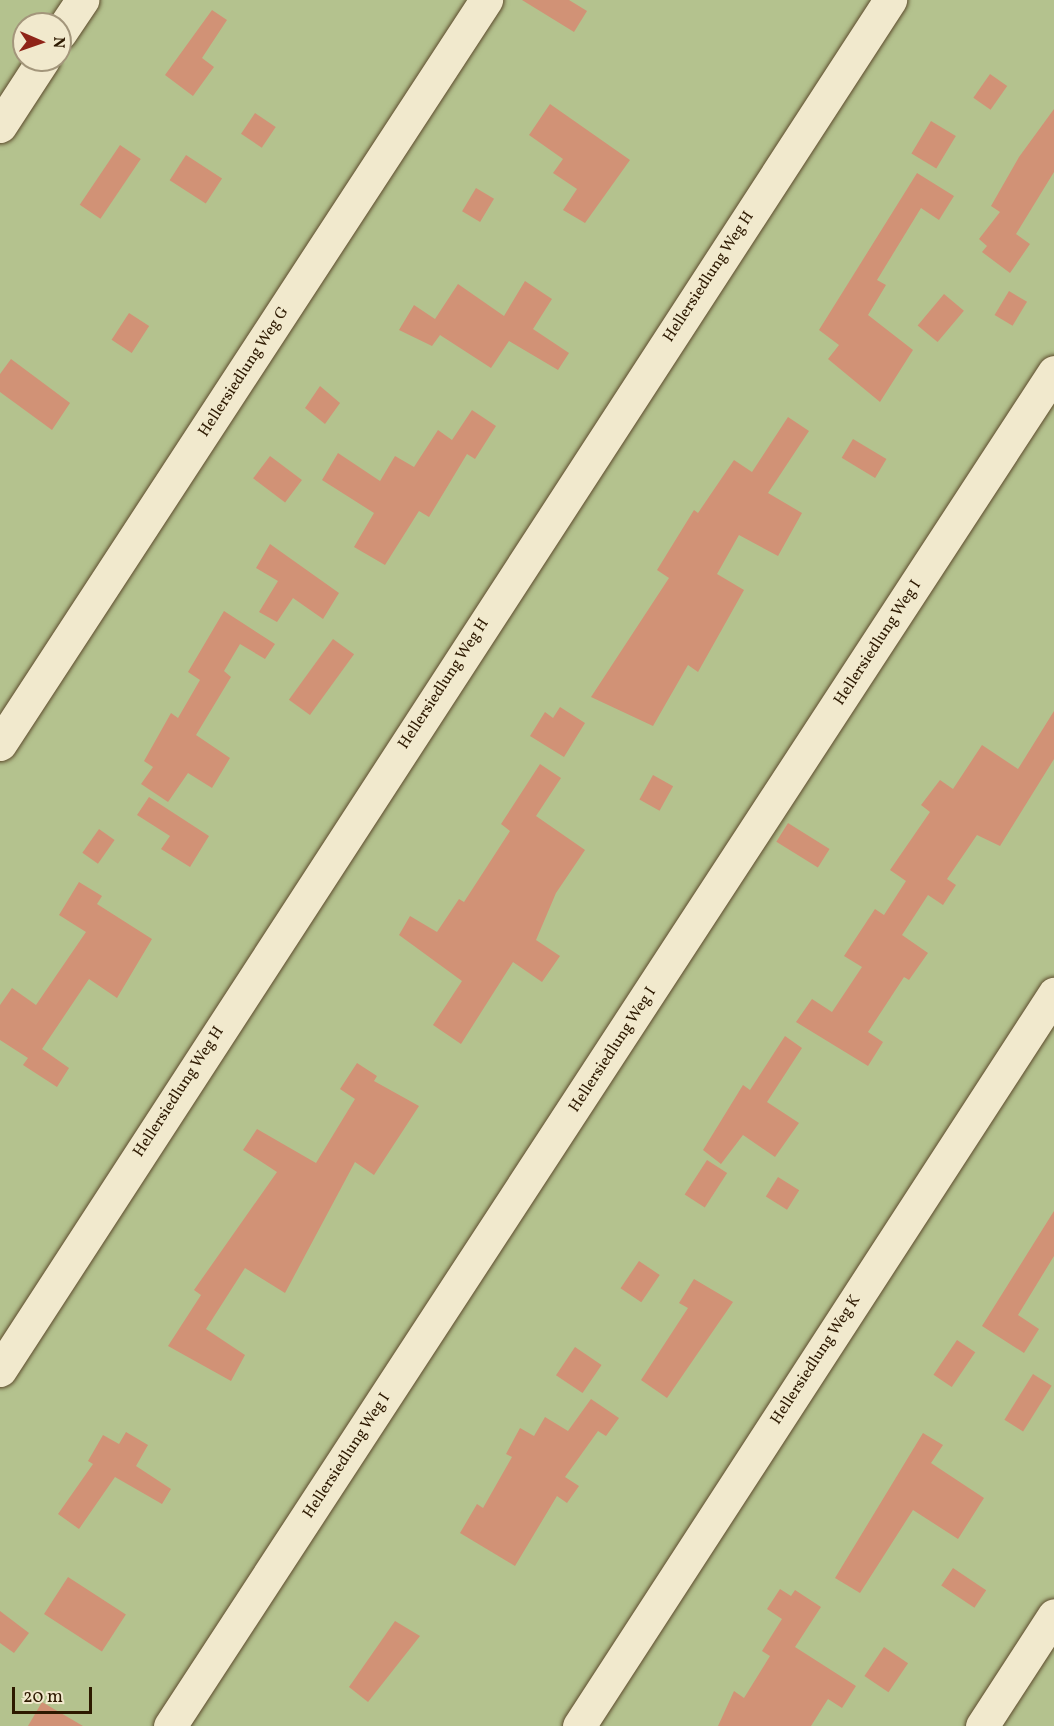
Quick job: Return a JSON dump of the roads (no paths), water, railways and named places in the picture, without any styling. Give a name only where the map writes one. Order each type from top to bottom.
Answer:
[{"type":"lane","points":[[72,15],[82,0]]},
{"type":"lane","name":"Hellersiedlung Weg G","points":[[0,744],[486,0]]},
{"type":"lane","name":"Hellersiedlung Weg H","points":[[0,1370],[890,0]]},
{"type":"lane","points":[[0,126],[35,72]]},
{"type":"lane","name":"Hellersiedlung Weg I","points":[[170,1726],[1054,372]]},
{"type":"lane","name":"Hellersiedlung Weg K","points":[[579,1726],[1054,994]]},
{"type":"lane","points":[[982,1726],[1054,1615]]}]
